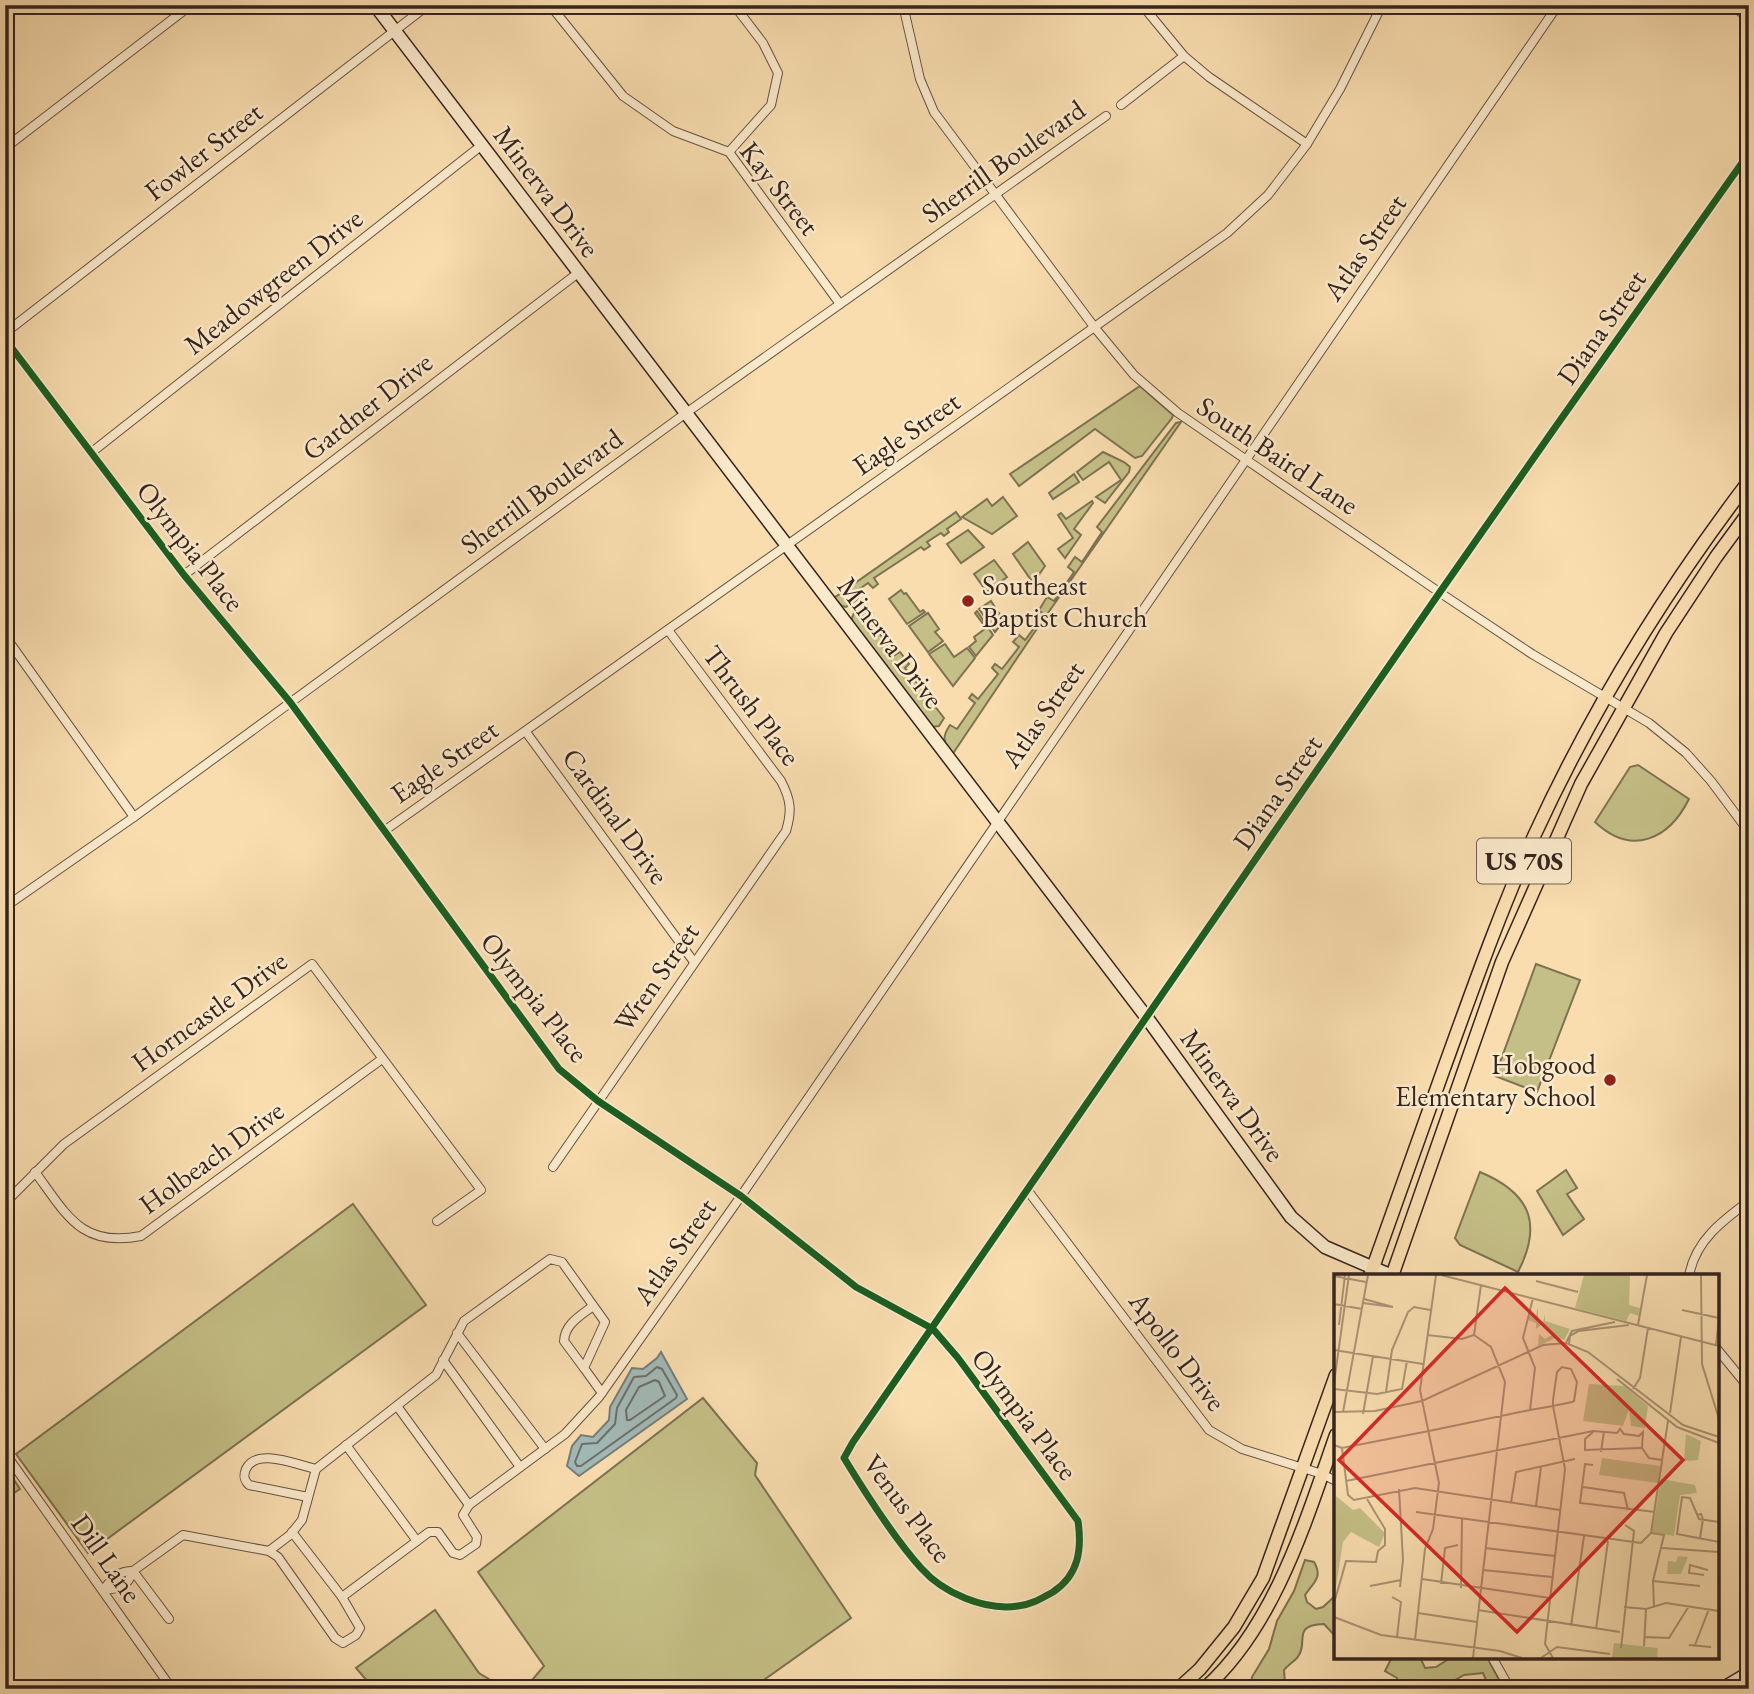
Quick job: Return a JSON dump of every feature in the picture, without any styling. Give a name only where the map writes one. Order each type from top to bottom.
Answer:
[{"type":"main road","name":"US 70S","points":[[1372,1272],[1502,912],[1536,833],[1606,698],[1685,570],[1749,481]]},
{"type":"main road","name":"US 70S","points":[[1394,1274],[1502,962],[1576,795],[1622,707],[1666,633],[1749,512]]},
{"type":"main road","points":[[1178,1689],[1200,1670],[1234,1627],[1263,1578],[1334,1382]]},
{"type":"main road","points":[[1204,1689],[1246,1641],[1277,1591],[1334,1441]]},
{"type":"street","points":[[5,148],[191,5]]},
{"type":"street","name":"Minerva Drive","points":[[375,5],[1147,1018],[1292,1217],[1325,1247],[1372,1272]]},
{"type":"street","name":"Fowler Street","points":[[5,333],[428,5]]},
{"type":"street","name":"Kay Street","points":[[550,5],[623,96],[673,131],[729,152],[840,304]]},
{"type":"street","points":[[729,152],[771,105],[778,74],[764,43],[734,5]]},
{"type":"street","name":"South Baird Lane","points":[[903,5],[920,79],[934,113],[1095,328],[1134,375],[1178,413],[1439,592],[1532,654],[1648,723],[1686,753],[1749,832]]},
{"type":"street","points":[[1142,5],[1184,56],[1209,77],[1307,144]]},
{"type":"street","name":"Eagle Street","points":[[384,831],[1227,233],[1268,195],[1307,144],[1340,89],[1382,5]]},
{"type":"street","name":"Atlas Street","points":[[469,1505],[545,1449],[587,1413],[636,1346],[1558,5]]},
{"type":"street","points":[[1731,5],[1749,19]]},
{"type":"street","name":"Sherrill Boulevard","points":[[1121,105],[1184,56]]},
{"type":"street","name":"Sherrill Boulevard","points":[[5,907],[134,817],[686,413],[1106,116]]},
{"type":"street","name":"Meadowgreen Drive","points":[[92,452],[482,145]]},
{"type":"street","name":"Diana Street","points":[[844,1458],[1439,592],[1749,153]]},
{"type":"street","name":"Gardner Drive","points":[[184,575],[578,273]]},
{"type":"street","name":"Olympia Place","points":[[5,339],[184,575],[290,702],[559,1069],[598,1101],[741,1196],[856,1287],[933,1329],[958,1358],[1078,1521],[1081,1544],[1075,1569],[1057,1590]]},
{"type":"street","name":"Thrush Place","points":[[668,630],[781,781],[789,796],[792,811]]},
{"type":"street","points":[[5,636],[134,817]]},
{"type":"street","name":"Cardinal Drive","points":[[526,732],[694,962]]},
{"type":"street","name":"Wren Street","points":[[553,1167],[786,831],[792,811]]},
{"type":"street","name":"Horncastle Drive","points":[[5,1203],[64,1144],[312,964],[481,1190],[437,1221]]},
{"type":"street","name":"Holbeach Drive","points":[[36,1172],[66,1213],[78,1226],[94,1236],[109,1239],[141,1236],[382,1059]]},
{"type":"street","name":"Apollo Drive","points":[[1028,1191],[1209,1430],[1242,1449],[1334,1480]]},
{"type":"street","points":[[1689,1274],[1691,1264],[1707,1235],[1749,1201]]},
{"type":"street","points":[[269,1551],[302,1520],[316,1469],[436,1375],[464,1321],[550,1259],[562,1262],[605,1322],[584,1368]]},
{"type":"street","points":[[593,1306],[570,1325],[565,1332],[564,1341],[601,1393]]},
{"type":"street","points":[[457,1333],[545,1449]]},
{"type":"street","points":[[1719,1351],[1749,1388]]},
{"type":"street","points":[[443,1360],[520,1467]]},
{"type":"street","points":[[342,1597],[429,1532],[438,1532],[453,1553],[460,1555],[476,1544],[477,1537],[463,1515],[469,1505],[397,1406]]},
{"type":"street","points":[[346,1445],[417,1541]]},
{"type":"street","name":"Dill Lane","points":[[5,1453],[172,1689]]},
{"type":"street","points":[[308,1497],[249,1485],[244,1474],[247,1466],[254,1460],[265,1457],[316,1469]]},
{"type":"street","name":"Venus Place","points":[[844,1458],[862,1488],[923,1570],[959,1597],[995,1606],[1018,1607],[1057,1590]]},
{"type":"street","points":[[103,1590],[120,1589],[130,1581],[133,1571],[183,1535],[269,1551],[278,1557],[335,1638],[343,1643],[356,1635],[360,1628],[342,1597],[292,1532]]},
{"type":"street","points":[[133,1571],[169,1619]]},
{"type":"street","points":[[1493,1659],[1510,1689]]},
{"type":"street","points":[[1722,1689],[1749,1673]]},
{"type":"shaded area","points":[[1140,386],[1173,415],[1142,456],[1135,458],[1095,429],[1019,486],[1010,474]]},
{"type":"shaded area","points":[[1181,422],[952,755],[945,740],[945,733],[950,725],[957,729],[975,703],[969,698],[972,694],[978,699],[998,674],[992,668],[995,664],[1002,669],[1019,647],[1013,642],[1019,635],[1025,640],[1044,615],[1039,610],[1047,597],[1054,601],[1074,572],[1068,567],[1075,557],[1082,562],[1102,532],[1097,527],[1176,423]]},
{"type":"shaded area","points":[[1103,452],[1130,467],[1129,472],[1105,503],[1096,497],[1121,480],[1109,462],[1083,480],[1077,472]]},
{"type":"shaded area","points":[[1074,474],[1079,482],[1053,499],[1049,493]]},
{"type":"shaded area","points":[[1003,497],[1017,516],[992,534],[962,517],[987,499],[992,506]]},
{"type":"shaded area","points":[[1092,501],[1074,529],[1081,535],[1065,558],[1058,549],[1073,538],[1058,515],[1061,513],[1066,519]]},
{"type":"shaded area","points":[[956,512],[961,519],[947,529],[949,532],[944,536],[941,533],[927,542],[930,546],[924,550],[921,547],[874,578],[878,584],[873,588],[868,583],[854,593],[858,599],[846,607],[834,598]]},
{"type":"shaded area","points":[[968,530],[984,547],[961,563],[947,544]]},
{"type":"shaded area","points":[[1028,542],[1045,566],[1033,583],[1013,554]]},
{"type":"shaded area","points":[[994,560],[1007,577],[987,592],[974,574]]},
{"type":"shaded area","points":[[901,590],[920,612],[925,612],[907,624],[889,599]]},
{"type":"shaded area","points":[[991,601],[1004,621],[995,632],[979,609]]},
{"type":"shaded area","points":[[860,608],[872,613],[868,617],[895,655],[900,652],[909,664],[905,668],[944,718],[939,726],[930,727],[851,621],[855,610]]},
{"type":"shaded area","points":[[977,611],[993,635],[976,656],[969,647],[976,641],[974,637],[986,628],[975,613]]},
{"type":"shaded area","points":[[928,613],[939,629],[935,632],[943,641],[928,652],[909,626]]},
{"type":"shaded area","points":[[945,644],[954,657],[967,648],[975,658],[953,686],[929,654]]},
{"type":"shaded area","points":[[1638,765],[1689,799],[1681,813],[1660,833],[1636,841],[1609,833],[1595,822],[1630,767]]},
{"type":"shaded area","points":[[1536,964],[1580,980],[1537,1092],[1495,1076]]},
{"type":"shaded area","points":[[1566,1170],[1577,1188],[1567,1194],[1584,1219],[1563,1235],[1537,1191]]},
{"type":"shaded area","points":[[1480,1172],[1511,1190],[1521,1200],[1527,1212],[1530,1239],[1518,1272],[1460,1245],[1455,1238]]},
{"type":"shaded area","points":[[353,1204],[426,1305],[88,1553],[16,1454]]},
{"type":"shaded area","points":[[703,1398],[757,1463],[755,1475],[851,1618],[751,1689],[374,1689],[356,1668],[435,1610],[479,1673],[502,1687],[528,1685],[544,1666],[478,1572]]},
{"type":"shaded area","points":[[5,1466],[20,1489],[5,1499]]},
{"type":"shaded area","points":[[1305,1560],[1314,1562],[1317,1576],[1305,1595],[1307,1602],[1316,1609],[1323,1607],[1334,1597],[1334,1635],[1324,1624],[1314,1625],[1304,1631],[1297,1658],[1284,1670],[1285,1684],[1289,1689],[1250,1689],[1252,1677],[1269,1649],[1277,1621],[1294,1591]]},
{"type":"shaded area","points":[[1391,1659],[1421,1659],[1425,1668],[1436,1667],[1449,1659],[1488,1659],[1504,1689],[1490,1689],[1483,1673],[1464,1675],[1450,1683],[1450,1689],[1394,1689],[1398,1686],[1397,1678],[1385,1671]]},
{"type":"water","points":[[661,1352],[687,1399],[579,1476],[567,1466],[572,1446],[581,1435],[593,1437],[609,1420],[610,1407],[632,1368],[643,1369]]},
{"type":"cycle path","points":[[5,339],[184,575],[290,702],[559,1069],[598,1101],[741,1196],[856,1287],[933,1329],[958,1358],[1078,1521],[1079,1551],[1068,1578],[1053,1592],[1032,1603],[1018,1606],[979,1603],[953,1592],[930,1577],[890,1529],[844,1458],[853,1442],[927,1336],[1001,1230],[1366,698],[1749,153]]},
{"type":"place","name":"Southeast Baptist Church","points":[[968,601]]},
{"type":"place","name":"Hobgood Elementary School","points":[[1610,1080]]}]
